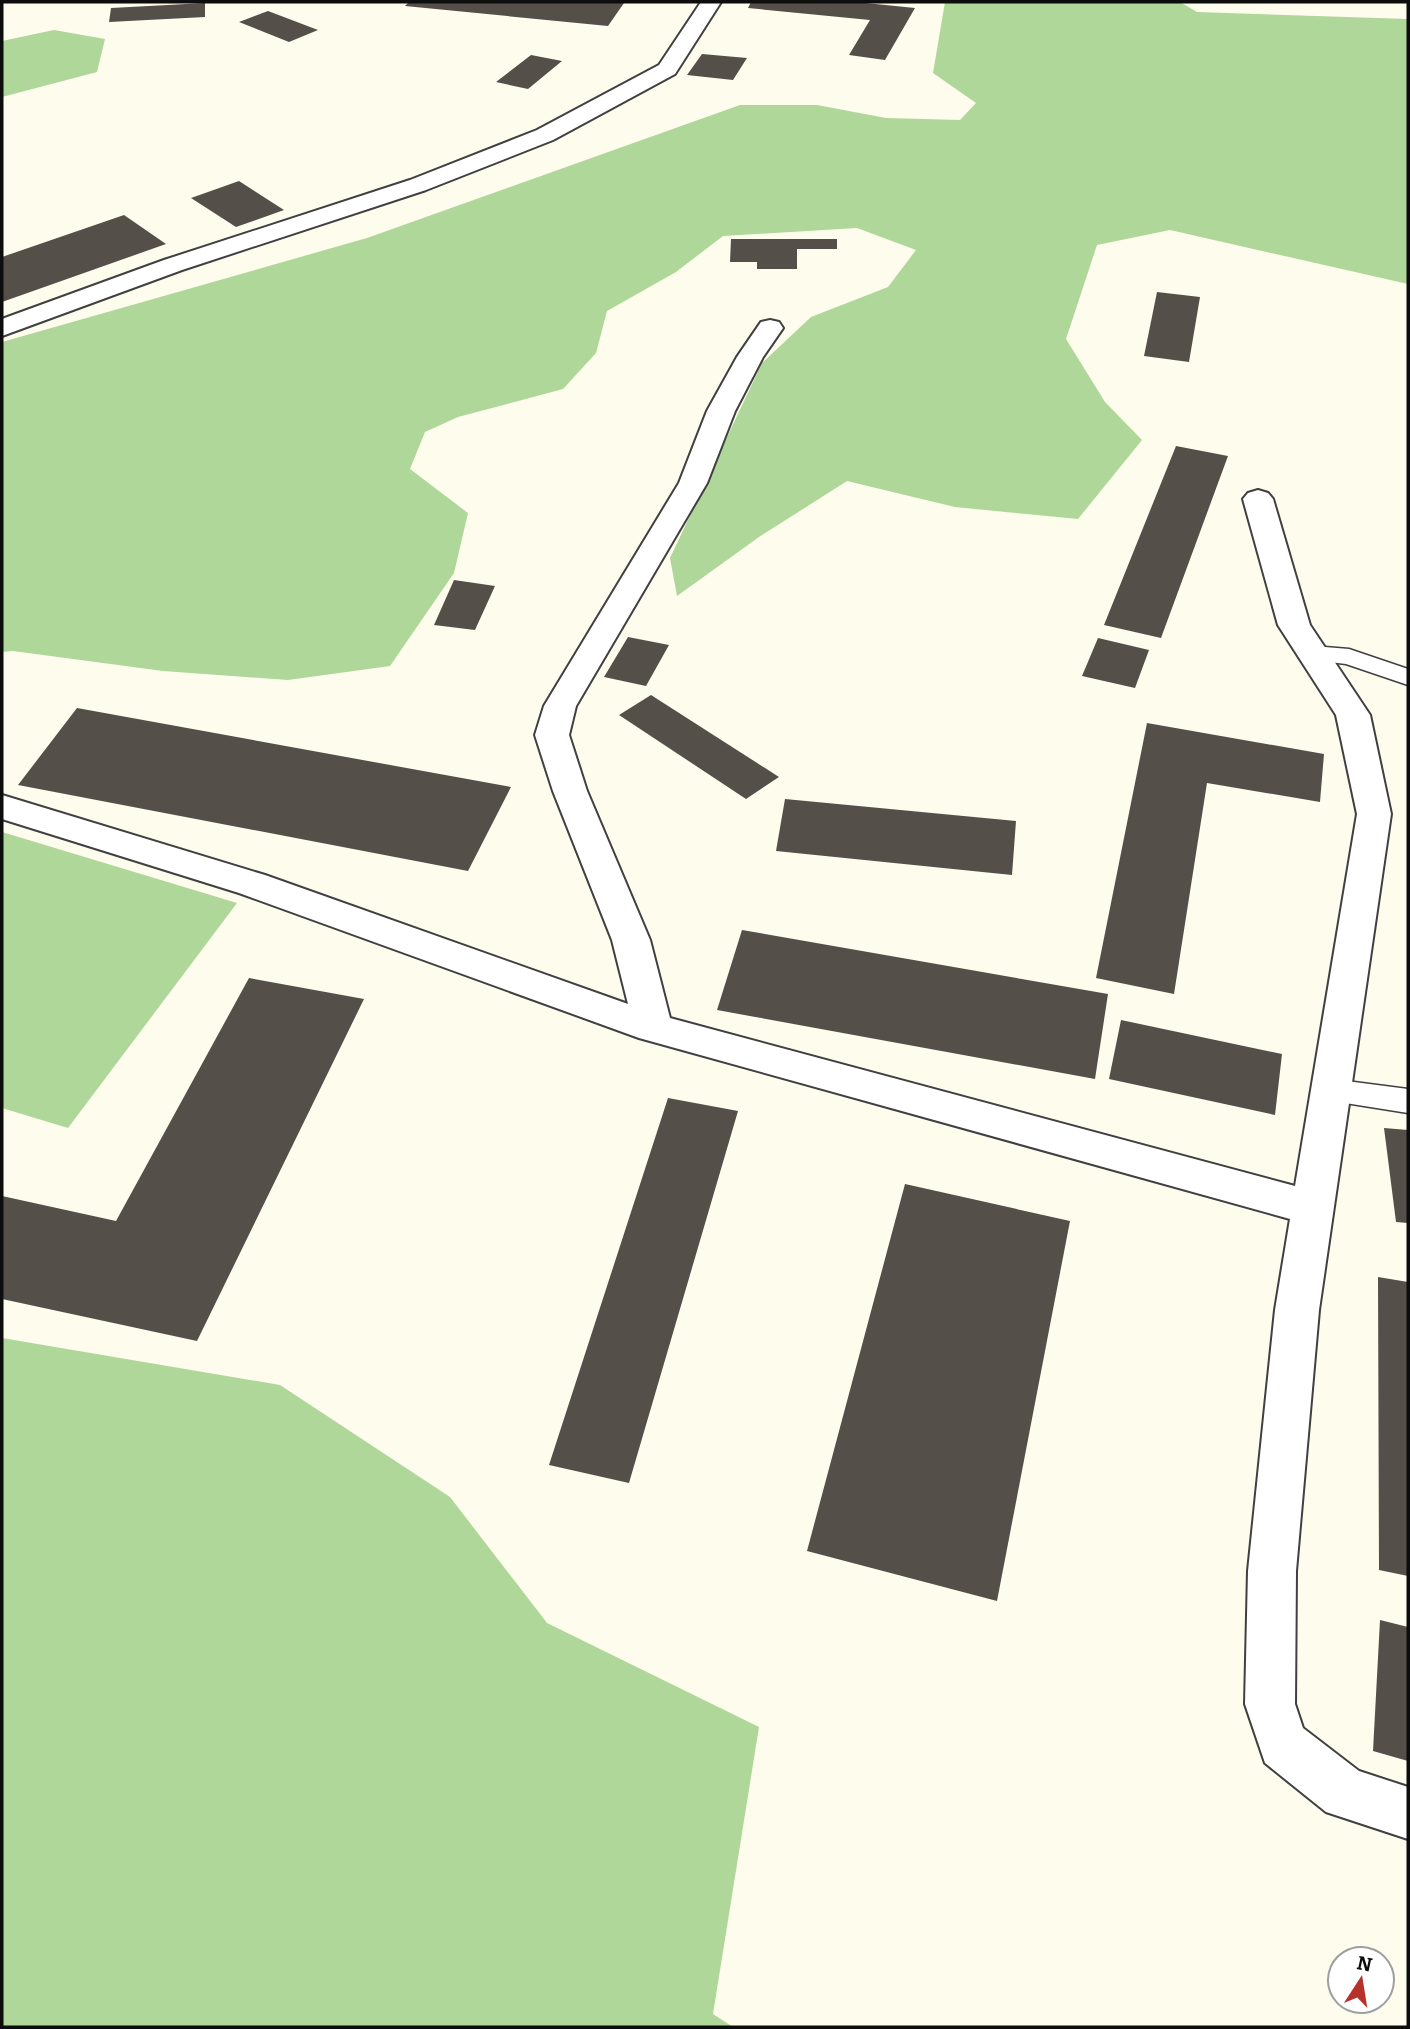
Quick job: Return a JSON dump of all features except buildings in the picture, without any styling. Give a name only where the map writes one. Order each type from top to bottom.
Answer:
[{"type":"street","points":[[2,328],[173,265],[418,185],[545,135],[667,69],[711,2]]},
{"type":"street","points":[[653,1028],[631,940],[570,791],[552,735],[560,706],[692,484],[721,411],[769,328]]},
{"type":"street","points":[[1258,499],[1294,625],[1353,715],[1374,814],[1297,1310],[1272,1571],[1270,1704],[1283,1745],[1345,1793],[1408,1813]]},
{"type":"street","points":[[2,807],[253,884],[653,1028],[1313,1208]]},
{"type":"lane","points":[[1313,654],[1349,657],[1408,677]]},
{"type":"lane","points":[[1331,1091],[1408,1101]]},
{"type":"green space","points":[[945,2],[1180,2],[1197,12],[1408,19],[1408,284],[1170,230],[1097,245],[1066,339],[1105,402],[1142,440],[1078,519],[955,507],[847,481],[759,537],[677,596],[670,558],[762,363],[811,317],[888,287],[916,250],[857,228],[723,236],[676,272],[607,311],[596,353],[563,389],[458,417],[425,432],[410,469],[468,513],[454,573],[390,666],[288,680],[163,671],[13,651],[2,652],[2,342],[367,238],[740,105],[817,105],[886,118],[960,120],[976,103],[933,73]]},
{"type":"green space","points":[[54,30],[105,39],[97,72],[2,97],[2,41]]},
{"type":"green space","points":[[2,832],[237,903],[68,1128],[2,1108]]},
{"type":"green space","points":[[2,1338],[280,1385],[450,1497],[547,1623],[759,1727],[713,2014],[733,2027],[2,2027]]}]
